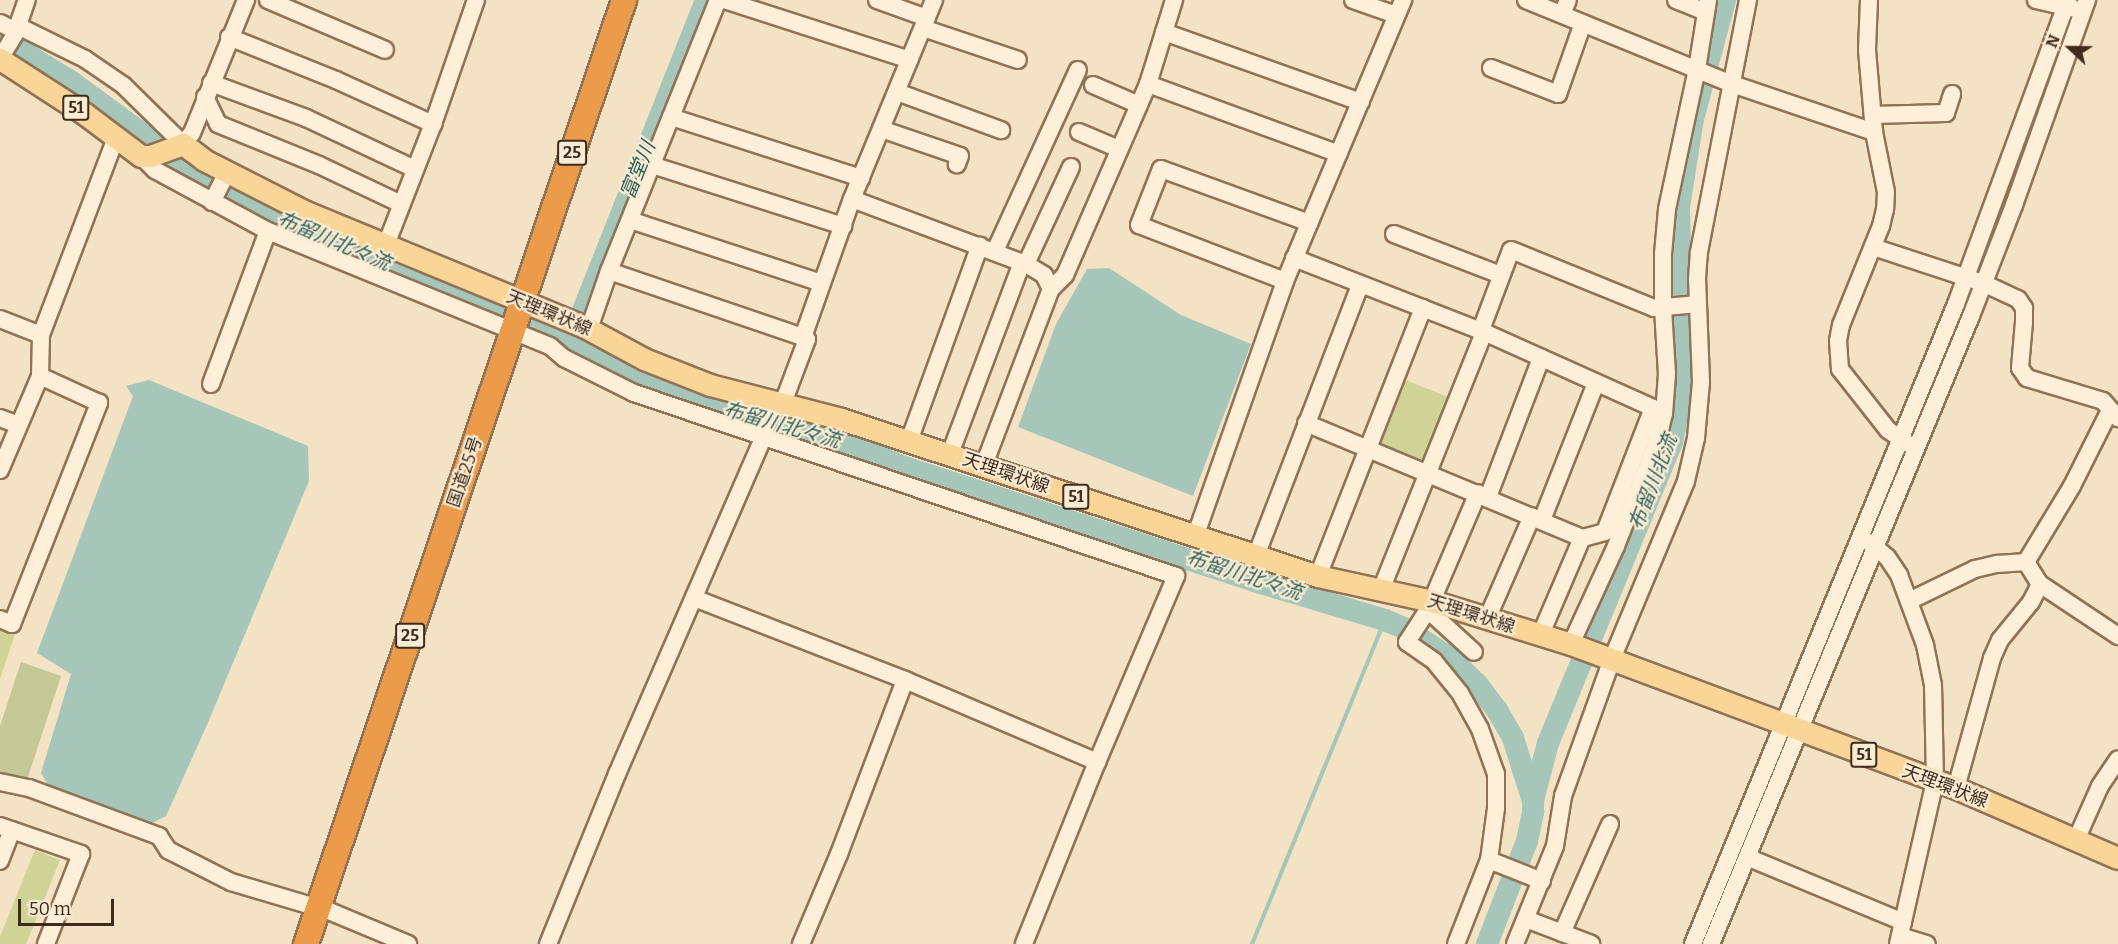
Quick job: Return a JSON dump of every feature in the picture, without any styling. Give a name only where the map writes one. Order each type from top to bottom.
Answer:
[{"type":"highway","name":"国道25号","points":[[306,944],[624,0]]},
{"type":"main road","name":"51","points":[[0,59],[146,156]]},
{"type":"main road","name":"天理環状線","points":[[178,145],[306,212],[386,245],[517,317],[581,325],[644,359],[710,385],[909,441],[1318,576],[1381,590],[1429,608],[1487,619],[1574,645],[1956,788],[2118,858]]},
{"type":"main road","points":[[146,156],[178,145]]},
{"type":"street","points":[[0,59],[17,28],[27,0]]},
{"type":"street","points":[[0,23],[17,28],[85,59],[123,85],[178,145],[192,133],[229,37],[246,0]]},
{"type":"street","points":[[268,0],[385,50]]},
{"type":"street","points":[[386,245],[433,124],[476,0]]},
{"type":"street","points":[[581,325],[609,271],[718,0]]},
{"type":"street","points":[[724,0],[910,60]]},
{"type":"street","points":[[877,0],[925,23],[1018,60]]},
{"type":"street","points":[[803,337],[852,199],[934,0]]},
{"type":"street","points":[[984,465],[1051,289],[1065,275],[1148,84],[1174,0]]},
{"type":"street","points":[[1195,537],[1285,281],[1400,8],[1353,0]]},
{"type":"street","points":[[1526,0],[1565,7],[1583,23],[1732,84],[1874,123],[1946,113],[1952,94]]},
{"type":"street","points":[[1574,645],[1658,439],[1664,414],[1667,374],[1663,254],[1667,209],[1697,69],[1707,6],[1676,0]]},
{"type":"street","points":[[1515,944],[1555,846],[1563,796],[1610,658],[1686,481],[1696,438],[1701,381],[1696,304],[1699,252],[1748,0]]},
{"type":"street","points":[[1869,0],[1867,50],[1874,123],[1886,192],[1881,226],[1841,325],[1838,341],[1840,369],[1888,430],[1900,441],[1916,448]]},
{"type":"street","points":[[1693,944],[1876,547],[1983,283],[2085,5],[2036,0]]},
{"type":"street","points":[[1711,944],[1747,858],[1861,537],[1965,278],[2067,4]]},
{"type":"street","points":[[1491,68],[1558,94],[1583,23]]},
{"type":"street","points":[[1164,32],[1361,102]]},
{"type":"street","points":[[229,37],[336,80],[433,124]]},
{"type":"street","points":[[909,441],[987,248],[1078,70]]},
{"type":"street","points":[[1148,84],[1339,154]]},
{"type":"street","points":[[1093,86],[1139,105]]},
{"type":"street","points":[[208,90],[306,118],[415,169]]},
{"type":"street","points":[[208,90],[219,124],[319,165],[401,204]]},
{"type":"street","points":[[897,92],[1001,130]]},
{"type":"street","points":[[671,117],[861,178]]},
{"type":"street","points":[[881,129],[960,156],[957,164]]},
{"type":"street","points":[[1079,132],[1119,149]]},
{"type":"street","points":[[0,470],[40,376],[41,335],[116,138]]},
{"type":"street","points":[[146,156],[155,170],[268,231],[517,317],[564,358],[634,393],[1176,576],[1097,762],[1024,944]]},
{"type":"street","points":[[651,165],[843,226]]},
{"type":"street","points":[[950,454],[1024,263],[1071,167]]},
{"type":"street","points":[[1285,281],[1139,225],[1161,169],[1309,223]]},
{"type":"street","points":[[212,202],[227,172]]},
{"type":"street","points":[[852,199],[1024,263],[1044,275],[1051,289]]},
{"type":"street","points":[[630,220],[822,283]]},
{"type":"street","points":[[211,384],[268,231]]},
{"type":"street","points":[[1394,234],[1501,275]]},
{"type":"street","points":[[1873,247],[1983,283],[2018,299],[2024,308],[2020,368],[2027,378],[2103,400],[2114,414],[2026,562]]},
{"type":"street","points":[[1381,590],[1482,331],[1511,250],[1654,308],[1696,304]]},
{"type":"street","points":[[1294,258],[1482,331],[1653,408],[1605,532],[1582,538],[1306,423]]},
{"type":"street","points":[[548,944],[617,774],[776,404],[807,339],[609,271]]},
{"type":"street","points":[[1256,556],[1360,285]]},
{"type":"street","points":[[1318,576],[1423,308]]},
{"type":"street","points":[[0,319],[41,335]]},
{"type":"street","points":[[1456,944],[1491,860],[1496,808],[1496,774],[1480,729],[1460,693],[1434,661],[1407,642],[1429,608],[1483,495],[1541,358]]},
{"type":"street","points":[[0,619],[12,624],[99,403],[40,376]]},
{"type":"street","points":[[1487,619],[1537,518],[1596,382]]},
{"type":"street","points":[[0,418],[18,425]]},
{"type":"street","points":[[1861,537],[1887,557],[1899,575],[1925,645],[1933,685],[1935,781],[1900,934]]},
{"type":"street","points":[[1540,636],[1582,538]]},
{"type":"street","points":[[2026,562],[2040,584],[2118,636]]},
{"type":"street","points":[[1909,601],[1976,569],[1997,564],[2026,562]]},
{"type":"street","points":[[1956,788],[1992,658],[2000,640],[2031,602],[2040,584]]},
{"type":"street","points":[[694,598],[905,680],[1097,762]]},
{"type":"street","points":[[1429,608],[1474,652]]},
{"type":"street","points":[[801,944],[839,854],[905,680]]},
{"type":"street","points":[[2076,840],[2100,786],[2118,759]]},
{"type":"street","points":[[1,784],[29,788],[159,836],[168,850],[231,882],[318,908],[408,944]]},
{"type":"street","points":[[1562,933],[1610,824]]},
{"type":"street","points":[[0,861],[6,828],[81,854],[46,944]]},
{"type":"street","points":[[1747,858],[1900,934],[1927,944]]},
{"type":"street","points":[[1491,860],[1540,881]]},
{"type":"street","points":[[1526,919],[1591,944]]},
{"type":"green space","points":[[1400,378],[1451,398],[1428,456],[1422,460],[1379,444],[1377,437]]},
{"type":"green space","points":[[0,624],[16,631],[0,679]]},
{"type":"green space","points":[[21,662],[61,676],[26,783],[0,774],[0,726]]},
{"type":"green space","points":[[35,850],[60,860],[26,944],[0,944],[0,937]]},
{"type":"shaded area","points":[[1109,268],[1181,315],[1251,344],[1193,496],[1018,427],[1056,324],[1087,269]]},
{"type":"shaded area","points":[[149,380],[308,446],[309,481],[207,725],[166,816],[146,826],[51,790],[41,773],[71,674],[37,653],[133,396],[126,386]]},
{"type":"waterway","name":"富堂川","points":[[571,341],[706,0]]},
{"type":"waterway","name":"布留川北流","points":[[1487,944],[1527,841],[1533,801],[1548,743],[1672,442],[1682,392],[1683,361],[1679,207],[1693,119],[1725,0]]},
{"type":"waterway","name":"布留川北々流","points":[[0,38],[72,82],[185,165],[272,215],[571,341],[629,374],[694,400],[836,439],[907,468],[1254,581],[1385,620],[1408,630],[1451,659],[1478,685],[1497,710],[1513,738],[1533,801]]},
{"type":"waterway","points":[[1252,944],[1385,620]]}]
